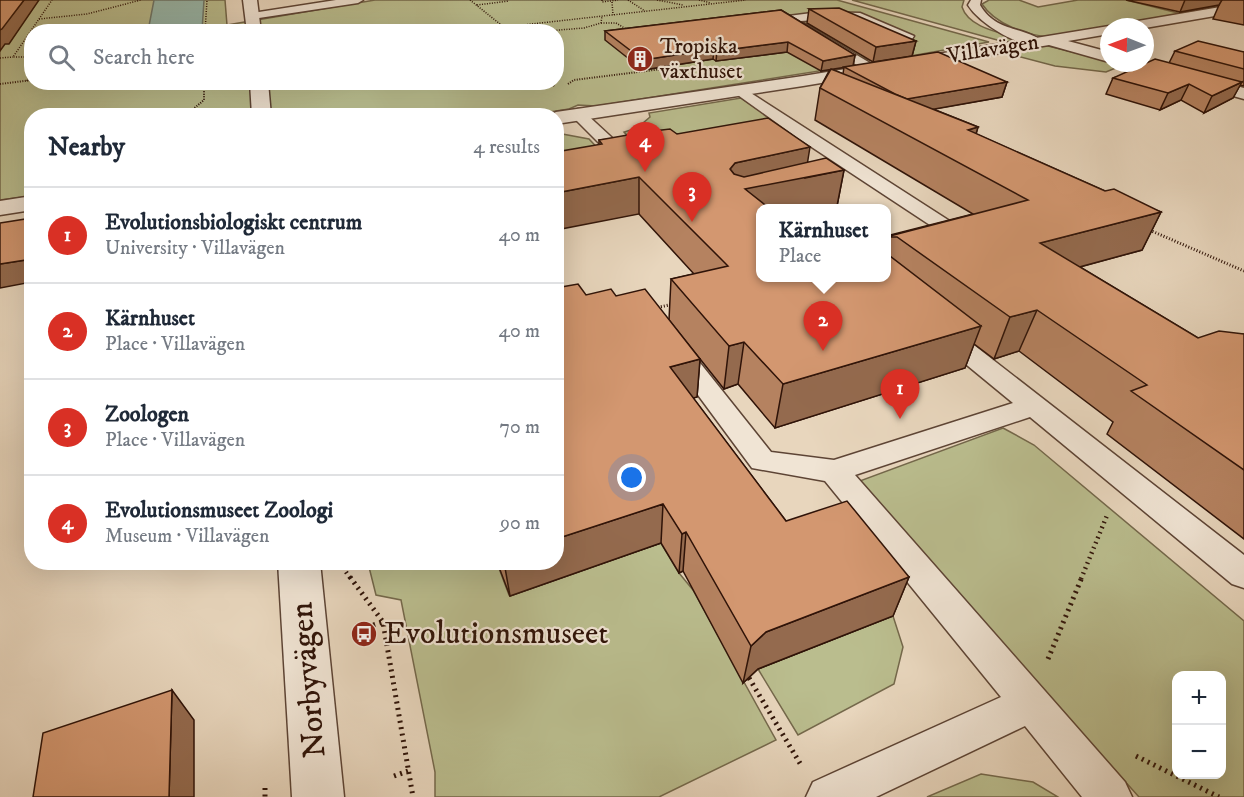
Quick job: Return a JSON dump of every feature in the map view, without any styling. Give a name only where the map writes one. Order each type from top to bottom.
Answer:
[{"type":"street","points":[[250,0],[253,24]]},
{"type":"street","points":[[1154,22],[1244,7]]},
{"type":"street","name":"Villavägen","points":[[564,117],[1100,31]]},
{"type":"street","points":[[1042,41],[1100,55]]},
{"type":"street","points":[[1154,69],[1244,94]]},
{"type":"street","points":[[260,90],[261,108]]},
{"type":"street","points":[[0,208],[24,204]]},
{"type":"street","name":"Norbyvägen","points":[[300,570],[318,797]]},
{"type":"lane","points":[[252,16],[358,0]]},
{"type":"lane","points":[[976,0],[974,4],[978,14],[987,21],[1042,41]]},
{"type":"lane","points":[[873,69],[788,19],[820,15],[856,15],[908,36]]},
{"type":"lane","points":[[740,90],[804,135],[951,231],[891,249]]},
{"type":"lane","points":[[578,114],[634,161],[607,166]]},
{"type":"lane","points":[[780,138],[804,135]]},
{"type":"lane","points":[[845,181],[867,176]]},
{"type":"lane","points":[[647,310],[762,461],[834,471],[1035,406]]},
{"type":"lane","points":[[926,320],[1244,574]]},
{"type":"lane","points":[[834,471],[1110,797]]},
{"type":"lane","points":[[816,782],[1030,704]]},
{"type":"path","points":[[36,24],[52,0]]},
{"type":"path","points":[[39,19],[87,14],[141,0]]},
{"type":"path","points":[[206,24],[207,0]]},
{"type":"path","points":[[470,0],[501,24]]},
{"type":"path","points":[[603,0],[602,2],[618,0]]},
{"type":"path","points":[[628,0],[645,11]]},
{"type":"path","points":[[657,0],[687,6]]},
{"type":"path","points":[[699,0],[715,3]]},
{"type":"path","points":[[531,24],[746,0]]},
{"type":"path","points":[[476,5],[509,1]]},
{"type":"path","points":[[612,2],[613,15]]},
{"type":"path","points":[[601,23],[602,16]]},
{"type":"path","points":[[564,30],[584,28],[601,23],[616,23],[628,30]]},
{"type":"path","points":[[13,57],[24,41]]},
{"type":"path","points":[[0,58],[24,57]]},
{"type":"path","points":[[564,87],[574,80],[674,68],[665,60]]},
{"type":"path","points":[[0,84],[24,81]]},
{"type":"path","points":[[194,108],[204,100],[204,90]]},
{"type":"path","points":[[1145,229],[1244,271]]},
{"type":"path","points":[[647,310],[681,302]]},
{"type":"path","points":[[1030,704],[1123,476]]},
{"type":"path","points":[[344,570],[382,622],[413,797]]},
{"type":"path","points":[[367,627],[382,622]]},
{"type":"path","points":[[749,678],[816,782]]},
{"type":"path","points":[[1125,750],[1219,797]]},
{"type":"path","points":[[394,776],[408,771]]},
{"type":"green space","points":[[0,0],[225,0],[227,24],[24,24],[24,90],[564,90],[564,24],[233,24],[375,0],[837,0],[989,42],[877,62],[863,58],[850,61],[851,66],[596,106],[578,105],[564,110],[24,108],[24,197],[0,200]]},
{"type":"green space","points":[[852,0],[964,0],[962,7],[966,14],[979,25],[1024,40],[1008,43]]},
{"type":"green space","points":[[989,0],[1019,0],[1038,7],[1078,0],[1126,0],[1182,14],[1154,19],[1100,18],[1100,28],[1049,37],[1021,31],[1003,23],[982,4]]},
{"type":"green space","points":[[1044,45],[1100,59],[1100,71],[1055,66],[1002,52]]},
{"type":"green space","points":[[741,98],[789,131],[724,141],[640,149],[624,132],[637,128],[650,117],[649,113]]},
{"type":"green space","points":[[564,134],[589,139],[605,156],[564,169]]},
{"type":"green space","points":[[1003,428],[1034,445],[1244,621],[1244,797],[1139,797],[857,482]]},
{"type":"green space","points":[[661,543],[679,573],[693,590],[776,740],[659,797],[435,797],[435,772],[401,600],[376,595],[370,570],[500,570],[509,595]]},
{"type":"green space","points":[[893,616],[903,647],[894,684],[798,735],[758,669]]},
{"type":"green space","points":[[981,774],[1033,782],[1058,797],[927,797]]},
{"type":"water","points":[[154,0],[204,0],[202,24],[149,24]]},
{"type":"building","points":[[0,0],[24,0],[0,30]]},
{"type":"building","points":[[839,8],[916,41],[876,47],[809,9]]},
{"type":"building","points":[[781,10],[855,55],[823,61],[788,42],[717,51],[714,49],[643,60],[605,31]]},
{"type":"building","points":[[1198,41],[1244,52],[1244,69],[1175,51]]},
{"type":"building","points":[[938,52],[1007,82],[907,99],[844,67]]},
{"type":"building","points":[[1154,59],[1242,82],[1212,96],[1189,84],[1168,93],[1113,78],[1126,72],[1154,72]]},
{"type":"building","points":[[831,69],[978,127],[968,130],[1105,191],[1114,189],[1161,212],[1040,243],[1198,338],[1219,331],[1244,334],[1244,470],[1131,391],[1147,385],[1037,310],[1010,317],[897,237],[891,237],[1028,200],[820,88]]},
{"type":"building","points":[[768,118],[810,147],[735,163],[730,169],[734,174],[744,177],[826,158],[844,170],[745,189],[764,204],[756,204],[756,282],[891,282],[891,257],[981,326],[783,384],[744,342],[729,346],[671,279],[728,266],[639,177],[564,191],[564,151],[602,144],[599,140],[645,132],[670,129],[677,134]]},
{"type":"building","points":[[24,219],[24,260],[0,264],[0,223]]},
{"type":"building","points":[[578,284],[586,295],[611,289],[616,296],[645,289],[700,359],[670,367],[786,521],[847,501],[909,577],[766,632],[751,646],[686,532],[682,534],[663,504],[564,536],[564,287]]},
{"type":"building","points":[[172,690],[169,797],[33,797],[43,733]]},
{"type":"place","name":"Tropiska växthuset","points":[[640,59]]},
{"type":"place","name":"Evolutionsmuseet Zoologi","points":[[645,172]]},
{"type":"place","name":"Zoologen","points":[[692,222]]},
{"type":"place","name":"Kärnhuset","points":[[823,351]]},
{"type":"place","name":"Evolutionsbiologiskt centrum","points":[[900,419]]},
{"type":"place","name":"Evolutionsmuseet","points":[[364,634]]}]
